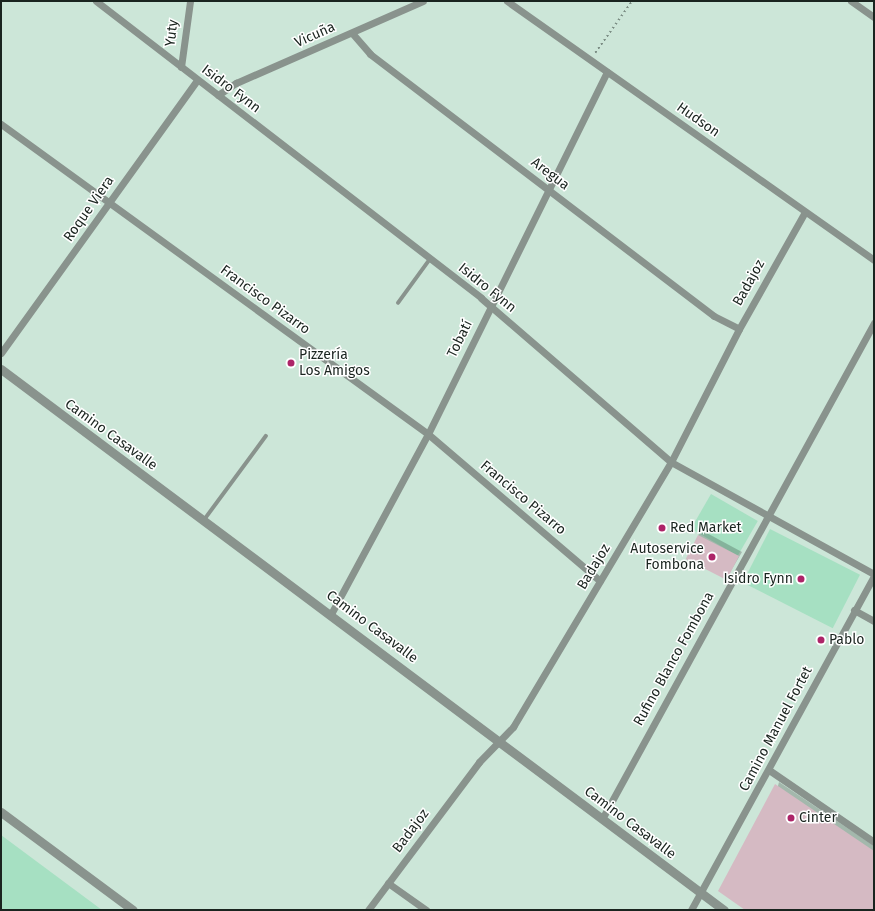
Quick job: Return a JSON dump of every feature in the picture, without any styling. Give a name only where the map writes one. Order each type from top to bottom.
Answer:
[{"type":"street","name":"Isidro Fynn","points":[[96,1],[490,306],[671,462],[874,575]]},
{"type":"street","name":"Yuty","points":[[181,67],[190,1]]},
{"type":"street","name":"Vicuña","points":[[218,95],[236,83],[423,1]]},
{"type":"street","name":"Hudson","points":[[507,1],[874,260]]},
{"type":"street","points":[[851,1],[874,17]]},
{"type":"street","name":"Aregua","points":[[352,33],[370,54],[714,316],[739,329]]},
{"type":"street","name":"Tobatí","points":[[331,614],[428,434],[546,188],[607,72]]},
{"type":"street","name":"Roque Viera","points":[[1,353],[197,80]]},
{"type":"street","name":"Francisco Pizarro","points":[[1,124],[428,434],[600,581]]},
{"type":"street","name":"Badajoz","points":[[368,910],[479,762],[500,743],[514,727],[671,462],[739,329],[805,212]]},
{"type":"street","name":"Rufino Blanco Fombona","points":[[602,819],[874,323]]},
{"type":"street","name":"Camino Casavalle","points":[[1,369],[331,614],[500,743],[724,910]]},
{"type":"street","name":"Camino Manuel Fortet","points":[[691,910],[702,895],[874,575]]},
{"type":"street","points":[[854,610],[874,621]]},
{"type":"street","points":[[769,770],[874,842]]},
{"type":"street","points":[[1,812],[133,910]]},
{"type":"street","points":[[388,883],[426,910]]},
{"type":"lane","points":[[398,303],[430,259]]},
{"type":"lane","points":[[204,521],[266,436]]},
{"type":"path","points":[[590,60],[632,1]]},
{"type":"green space","points":[[711,494],[758,521],[738,556],[691,529]]},
{"type":"green space","name":"Isidro Fynn","points":[[770,529],[860,575],[833,628],[743,582]]},
{"type":"green space","points":[[1,835],[102,910],[1,910]]},
{"type":"building","name":"Autoservice Fombona","points":[[698,535],[739,556],[727,580],[686,559]]},
{"type":"building","name":"Cinter","points":[[775,784],[874,851],[874,910],[745,910],[718,891]]},
{"type":"place","name":"Pizzería Los Amigos","points":[[291,363]]},
{"type":"place","name":"Red Market","points":[[662,528]]},
{"type":"place","name":"Autoservice Fombona","points":[[712,557]]},
{"type":"place","name":"Isidro Fynn","points":[[801,579]]},
{"type":"place","name":"Pablo","points":[[821,640]]},
{"type":"place","name":"Cinter","points":[[791,818]]}]
